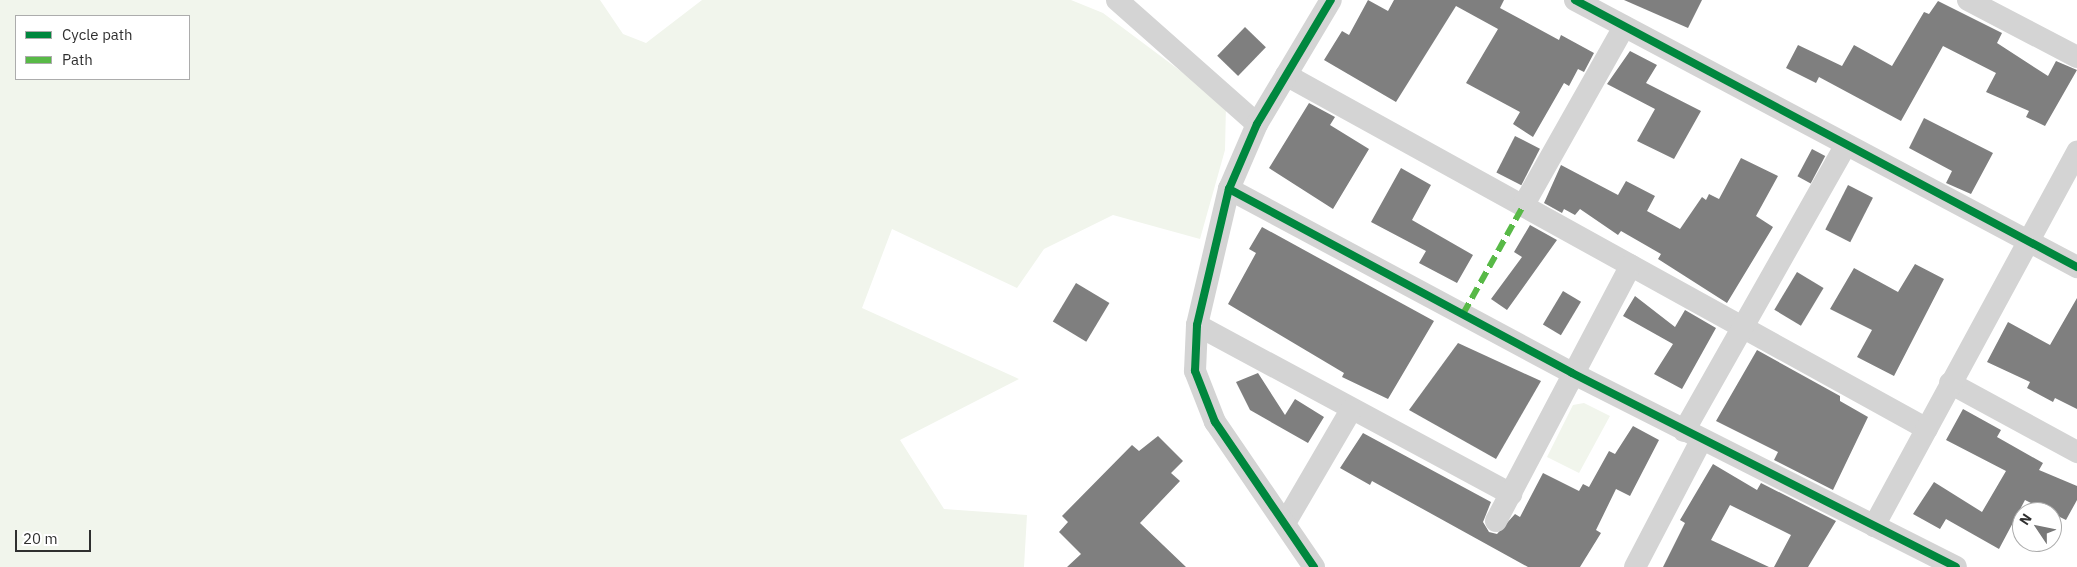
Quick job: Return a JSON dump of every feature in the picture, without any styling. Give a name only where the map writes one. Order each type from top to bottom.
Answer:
[{"type":"street","points":[[1116,0],[1257,124]]},
{"type":"street","points":[[1314,567],[1215,422],[1194,371],[1197,325],[1229,189],[1257,124],[1330,0]]},
{"type":"street","points":[[1575,0],[1845,147],[2077,267]]},
{"type":"street","points":[[1968,0],[2077,57]]},
{"type":"street","points":[[1523,206],[1624,27]]},
{"type":"street","points":[[1286,75],[1927,429]]},
{"type":"street","points":[[1635,567],[1743,326],[1845,147]]},
{"type":"street","points":[[1874,526],[2026,242],[2077,152]]},
{"type":"street","points":[[1229,189],[1693,436],[1956,567]]},
{"type":"street","points":[[1496,520],[1572,373],[1631,265]]},
{"type":"street","points":[[1197,325],[1351,410],[1511,494]]},
{"type":"street","points":[[1950,384],[2077,452]]},
{"type":"street","points":[[1285,523],[1351,410]]},
{"type":"shaded area","points":[[0,0],[600,0],[623,34],[646,43],[702,0],[1071,0],[1103,13],[1226,105],[1225,150],[1200,239],[1113,215],[1044,249],[1017,288],[892,229],[862,308],[1019,379],[900,440],[944,509],[1027,515],[1024,567],[0,567]]},
{"type":"shaded area","points":[[1584,403],[1610,416],[1579,473],[1547,457],[1573,405]]},
{"type":"building","points":[[1368,0],[1388,11],[1394,0],[1504,0],[1500,8],[1559,40],[1561,35],[1594,53],[1584,72],[1578,69],[1569,86],[1564,83],[1533,137],[1513,124],[1520,112],[1466,83],[1498,29],[1456,6],[1396,102],[1324,60],[1342,31],[1349,35]]},
{"type":"building","points":[[1624,0],[1702,0],[1688,28]]},
{"type":"building","points":[[1938,1],[2002,33],[1997,43],[2048,76],[2056,61],[2077,70],[2045,126],[2026,117],[2029,111],[1986,92],[1996,73],[1943,46],[1901,121],[1819,77],[1816,83],[1786,68],[1798,45],[1842,66],[1854,45],[1892,66],[1924,12],[1929,14]]},
{"type":"building","points":[[1245,27],[1266,47],[1238,76],[1217,56]]},
{"type":"building","points":[[1630,51],[1657,65],[1646,83],[1701,111],[1674,159],[1637,141],[1655,109],[1607,84]]},
{"type":"building","points":[[1309,103],[1335,117],[1330,125],[1369,149],[1333,209],[1269,168]]},
{"type":"building","points":[[1924,118],[1993,153],[1971,194],[1946,183],[1952,171],[1909,148]]},
{"type":"building","points":[[1515,136],[1540,149],[1521,185],[1496,173]]},
{"type":"building","points":[[1812,149],[1825,156],[1811,183],[1797,176]]},
{"type":"building","points":[[1741,158],[1778,176],[1756,216],[1773,227],[1727,303],[1658,259],[1661,254],[1621,231],[1618,235],[1580,209],[1575,215],[1564,209],[1562,213],[1544,203],[1561,165],[1618,195],[1626,181],[1655,196],[1647,211],[1680,229],[1702,197],[1706,200],[1709,194],[1719,199]]},
{"type":"building","points":[[1401,168],[1431,185],[1412,220],[1473,255],[1457,283],[1419,263],[1426,251],[1371,222]]},
{"type":"building","points":[[1848,185],[1873,198],[1850,242],[1825,230]]},
{"type":"building","points":[[1530,225],[1557,240],[1507,310],[1491,299],[1522,257],[1514,252]]},
{"type":"building","points":[[1262,227],[1434,321],[1388,399],[1342,377],[1344,373],[1228,304],[1256,253],[1249,249]]},
{"type":"building","points":[[1915,264],[1944,279],[1894,376],[1857,357],[1872,330],[1830,309],[1854,268],[1898,292]]},
{"type":"building","points":[[1797,272],[1824,288],[1801,326],[1774,310]]},
{"type":"building","points":[[1076,283],[1109,303],[1086,342],[1053,322]]},
{"type":"building","points":[[1563,291],[1581,302],[1561,335],[1543,324]]},
{"type":"building","points":[[1635,296],[1675,327],[1685,310],[1716,328],[1682,389],[1654,374],[1673,344],[1623,316]]},
{"type":"building","points":[[2077,298],[2077,409],[2055,398],[2053,402],[2027,388],[2030,382],[1987,362],[2008,322],[2050,345]]},
{"type":"building","points":[[1458,343],[1541,381],[1496,459],[1409,410]]},
{"type":"building","points":[[1757,350],[1840,396],[1840,401],[1868,417],[1833,490],[1774,460],[1778,452],[1716,421]]},
{"type":"building","points":[[1258,373],[1285,415],[1295,399],[1324,417],[1308,443],[1250,410],[1236,382]]},
{"type":"building","points":[[1963,409],[2001,430],[1997,437],[2043,463],[2039,470],[2077,486],[2077,500],[2066,520],[2062,518],[2062,502],[2029,502],[2025,500],[2024,502],[2012,502],[2012,524],[1999,549],[1946,519],[1940,529],[1913,514],[1934,482],[1982,512],[2006,471],[1946,440]]},
{"type":"building","points":[[1633,426],[1659,440],[1630,496],[1616,489],[1596,530],[1601,533],[1580,567],[1528,567],[1372,481],[1370,485],[1340,468],[1363,433],[1491,502],[1483,522],[1489,532],[1497,534],[1515,514],[1520,517],[1543,473],[1579,491],[1583,484],[1589,487],[1609,451],[1615,454]]},
{"type":"building","points":[[1158,436],[1183,461],[1171,473],[1180,481],[1140,523],[1186,567],[1067,567],[1081,554],[1059,532],[1068,522],[1062,516],[1132,445],[1139,451]]},
{"type":"building","points":[[1713,464],[1757,490],[1761,483],[1836,521],[1808,567],[1774,567],[1791,535],[1730,505],[1711,540],[1769,567],[1663,567],[1685,523],[1680,520]]},
{"type":"marked path","points":[[1463,314],[1523,206]]},
{"type":"cycle path","points":[[1314,567],[1215,422],[1195,371],[1197,325],[1229,189],[1257,124],[1331,0]]},
{"type":"cycle path","points":[[1575,0],[2077,267]]},
{"type":"cycle path","points":[[1229,189],[1572,373],[1956,567]]}]
